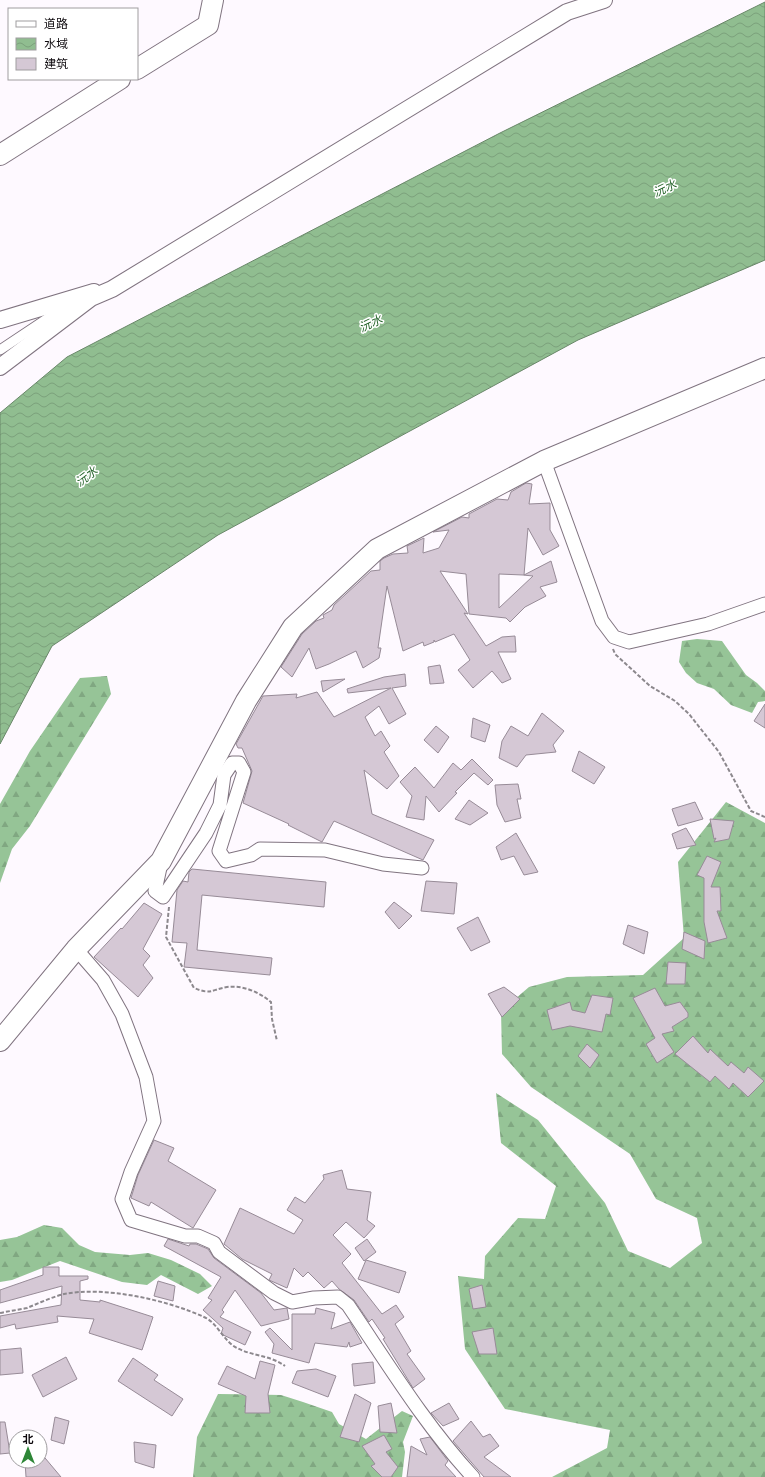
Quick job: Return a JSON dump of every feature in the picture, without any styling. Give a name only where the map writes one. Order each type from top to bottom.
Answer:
[{"type":"main road","points":[[138,68],[208,25],[213,0]]},
{"type":"main road","points":[[0,155],[118,80]]},
{"type":"main road","points":[[0,1041],[76,949],[161,861],[246,701],[293,627],[377,549],[544,461],[765,368]]},
{"type":"street","points":[[0,367],[91,298],[112,289],[567,12],[604,0]]},
{"type":"street","points":[[0,320],[85,294],[112,289]]},
{"type":"street","points":[[0,350],[85,294]]},
{"type":"street","points":[[544,461],[602,621],[614,637],[629,642],[708,624],[765,604]]},
{"type":"street","points":[[161,861],[155,890],[163,897],[206,833],[220,805],[224,775],[232,763],[239,763],[244,772],[219,851],[226,861],[251,855],[260,849],[325,850],[383,864],[422,868]]},
{"type":"street","points":[[76,949],[103,980],[122,1014],[146,1077],[154,1120],[131,1172],[122,1199],[131,1220],[185,1236],[198,1236],[214,1243],[219,1252],[274,1293],[292,1302],[314,1298],[338,1297],[348,1305],[419,1411],[446,1448],[473,1477]]},
{"type":"path","points":[[612,648],[620,658],[650,686],[676,701],[689,714],[718,752],[751,811],[765,817]]},
{"type":"path","points":[[163,897],[170,899],[166,937],[194,988],[208,993],[228,987],[245,988],[260,993],[270,1002],[277,1041]]},
{"type":"path","points":[[0,1313],[25,1308],[65,1294],[100,1292],[151,1300],[206,1317],[215,1324],[222,1336],[236,1348],[275,1359],[285,1366]]},
{"type":"green space","points":[[697,639],[722,641],[746,675],[765,691],[765,701],[758,702],[752,713],[731,705],[714,689],[697,683],[686,673],[679,662],[682,641]]},
{"type":"green space","points":[[107,676],[111,694],[30,826],[12,849],[0,883],[0,804],[30,751],[80,678]]},
{"type":"green space","points":[[726,802],[765,823],[765,1477],[552,1477],[607,1448],[610,1430],[505,1409],[465,1349],[458,1276],[484,1279],[485,1256],[518,1218],[545,1219],[556,1186],[501,1143],[496,1093],[538,1120],[605,1203],[628,1251],[670,1268],[702,1243],[697,1218],[656,1199],[630,1154],[531,1087],[502,1054],[501,1011],[529,987],[567,977],[643,975],[684,938],[678,862]]},
{"type":"green space","points":[[44,1225],[62,1228],[79,1245],[95,1252],[130,1255],[148,1253],[171,1260],[200,1274],[212,1286],[198,1294],[161,1275],[147,1285],[122,1282],[60,1261],[12,1280],[0,1282],[0,1240],[17,1237]]},
{"type":"green space","points":[[218,1394],[281,1395],[332,1412],[339,1424],[366,1439],[402,1411],[413,1416],[403,1442],[405,1452],[402,1477],[193,1477],[197,1437]]},
{"type":"water","name":"沅水","points":[[765,2],[765,260],[578,340],[218,535],[52,646],[0,744],[0,413],[67,357],[500,133]]},
{"type":"building","points":[[526,483],[532,484],[529,504],[550,503],[550,530],[559,546],[543,555],[528,528],[524,575],[551,561],[557,582],[540,587],[546,596],[525,607],[510,622],[506,618],[469,614],[466,574],[440,571],[468,614],[464,613],[486,646],[502,637],[515,636],[516,652],[498,652],[511,679],[502,683],[492,671],[473,688],[458,670],[470,660],[454,634],[435,642],[434,640],[434,642],[424,646],[423,642],[403,651],[387,586],[378,648],[381,648],[379,658],[363,668],[356,651],[316,669],[309,648],[292,677],[281,667],[302,634],[316,621],[324,618],[323,615],[332,610],[334,605],[371,571],[380,570],[380,561],[393,554],[408,553],[407,546],[424,538],[423,553],[439,548],[449,530],[433,532],[462,517],[469,518],[469,514],[497,499],[508,500],[511,492]],"holes":[[[499,574],[533,576],[499,608]]]},
{"type":"building","points":[[440,665],[444,683],[430,684],[428,667]]},
{"type":"building","points":[[405,674],[406,686],[392,688],[406,714],[389,724],[379,706],[365,717],[375,736],[381,731],[390,746],[384,752],[399,776],[387,789],[364,770],[372,814],[434,840],[423,860],[334,821],[322,842],[288,825],[289,824],[243,803],[252,771],[242,748],[238,748],[236,744],[263,696],[297,694],[296,698],[317,692],[334,717],[391,688],[348,693],[347,689],[384,677]]},
{"type":"building","points":[[345,679],[323,692],[321,681]]},
{"type":"building","points":[[765,704],[765,728],[754,721]]},
{"type":"building","points":[[542,713],[564,731],[553,745],[556,752],[526,755],[517,767],[499,758],[502,741],[511,726],[528,736]]},
{"type":"building","points":[[473,718],[490,725],[485,742],[471,737]]},
{"type":"building","points":[[436,726],[449,737],[438,753],[424,740]]},
{"type":"building","points":[[579,751],[605,767],[594,784],[572,771]]},
{"type":"building","points":[[472,759],[493,780],[488,785],[474,773],[455,792],[457,793],[439,812],[426,796],[424,820],[406,817],[412,796],[400,782],[415,767],[434,788],[453,763],[461,770]]},
{"type":"building","points":[[518,784],[521,799],[517,799],[521,818],[505,822],[497,805],[495,785]]},
{"type":"building","points":[[469,800],[488,813],[470,825],[455,819]]},
{"type":"building","points":[[695,802],[703,819],[678,826],[672,809]]},
{"type":"building","points":[[710,819],[734,821],[729,839],[714,842],[716,838],[714,839]]},
{"type":"building","points":[[686,828],[696,845],[677,849],[672,834]]},
{"type":"building","points":[[516,833],[538,872],[524,875],[514,856],[501,860],[496,847]]},
{"type":"building","points":[[707,856],[721,862],[711,887],[720,887],[721,911],[717,911],[727,938],[708,943],[704,922],[704,878],[697,875]]},
{"type":"building","points":[[192,869],[326,882],[324,907],[202,895],[197,950],[272,958],[270,975],[184,967],[187,943],[172,942],[177,890],[183,881],[188,882],[189,872]]},
{"type":"building","points":[[426,881],[457,883],[454,914],[421,911]]},
{"type":"building","points":[[394,902],[412,916],[399,929],[385,912]]},
{"type":"building","points":[[144,903],[162,914],[143,949],[150,956],[143,965],[153,978],[138,997],[94,957],[121,928],[122,929]]},
{"type":"building","points":[[478,917],[490,942],[471,951],[457,928]]},
{"type":"building","points":[[628,925],[648,932],[644,954],[623,944]]},
{"type":"building","points":[[684,932],[705,941],[704,959],[682,949]]},
{"type":"building","points":[[668,962],[686,963],[685,984],[666,984]]},
{"type":"building","points":[[504,987],[520,999],[502,1017],[488,994]]},
{"type":"building","points":[[655,988],[665,1006],[680,1002],[688,1013],[688,1017],[672,1027],[674,1031],[662,1034],[674,1052],[657,1063],[646,1044],[655,1038],[633,998]]},
{"type":"building","points":[[592,995],[613,998],[610,1015],[606,1014],[602,1032],[570,1026],[552,1030],[547,1010],[570,1002],[572,1010],[585,1013]]},
{"type":"building","points":[[693,1036],[708,1053],[710,1049],[728,1066],[731,1062],[744,1073],[748,1067],[764,1081],[748,1097],[733,1083],[729,1089],[715,1076],[710,1082],[675,1054]]},
{"type":"building","points":[[587,1044],[599,1055],[590,1068],[578,1056]]},
{"type":"building","points":[[154,1140],[174,1148],[168,1161],[216,1190],[193,1228],[151,1202],[149,1206],[131,1198],[138,1175]]},
{"type":"building","points":[[342,1170],[347,1189],[371,1192],[367,1220],[375,1226],[364,1238],[346,1222],[333,1235],[351,1254],[342,1263],[382,1314],[396,1305],[404,1317],[395,1324],[411,1351],[407,1354],[425,1379],[413,1388],[383,1339],[385,1338],[372,1319],[369,1322],[354,1300],[339,1289],[332,1281],[324,1288],[308,1272],[303,1277],[294,1268],[287,1288],[269,1280],[272,1274],[242,1259],[224,1244],[240,1208],[294,1234],[303,1220],[287,1210],[295,1197],[305,1203],[324,1179],[323,1175]]},
{"type":"building","points":[[168,1239],[189,1246],[190,1244],[196,1244],[208,1249],[214,1258],[261,1293],[274,1310],[287,1308],[289,1319],[261,1326],[235,1290],[222,1310],[224,1312],[220,1317],[251,1332],[245,1345],[221,1334],[223,1328],[203,1310],[212,1300],[208,1298],[221,1277],[164,1246]]},
{"type":"building","points":[[367,1239],[376,1252],[364,1261],[355,1248]]},
{"type":"building","points":[[366,1260],[406,1272],[399,1293],[358,1279]]},
{"type":"building","points":[[43,1267],[59,1267],[59,1276],[88,1276],[88,1279],[80,1281],[80,1300],[100,1302],[100,1300],[153,1317],[142,1350],[89,1333],[94,1319],[57,1316],[58,1322],[16,1329],[15,1324],[0,1328],[0,1316],[61,1305],[62,1286],[0,1303],[0,1290],[43,1275]]},
{"type":"building","points":[[158,1281],[175,1286],[173,1301],[154,1296]]},
{"type":"building","points":[[482,1285],[486,1307],[473,1309],[469,1289]]},
{"type":"building","points":[[316,1308],[335,1313],[331,1329],[350,1322],[362,1343],[350,1347],[349,1342],[347,1347],[315,1343],[309,1363],[272,1353],[274,1344],[265,1332],[270,1328],[292,1350],[292,1314],[315,1314]]},
{"type":"building","points":[[493,1328],[497,1354],[479,1354],[472,1332]]},
{"type":"building","points":[[21,1348],[23,1373],[0,1375],[0,1350]]},
{"type":"building","points":[[66,1357],[77,1379],[43,1397],[32,1375]]},
{"type":"building","points":[[133,1358],[158,1375],[154,1380],[183,1399],[172,1416],[118,1381]]},
{"type":"building","points":[[260,1361],[275,1365],[268,1394],[270,1413],[245,1413],[246,1396],[218,1384],[227,1366],[255,1379]]},
{"type":"building","points":[[373,1362],[375,1383],[354,1386],[352,1364]]},
{"type":"building","points":[[316,1369],[336,1376],[328,1397],[292,1383],[297,1371]]},
{"type":"building","points":[[355,1394],[371,1403],[359,1442],[340,1437]]},
{"type":"building","points":[[391,1403],[397,1433],[380,1432],[378,1406]]},
{"type":"building","points":[[449,1403],[459,1419],[443,1426],[431,1413]]},
{"type":"building","points":[[55,1417],[69,1421],[64,1444],[51,1440]]},
{"type":"building","points":[[471,1421],[483,1437],[490,1434],[499,1446],[484,1457],[511,1477],[484,1477],[453,1441]]},
{"type":"building","points":[[0,1422],[5,1422],[8,1441],[8,1453],[0,1454]]},
{"type":"building","points":[[384,1435],[392,1449],[386,1452],[398,1467],[391,1477],[382,1477],[371,1466],[375,1464],[362,1446]]},
{"type":"building","points":[[430,1437],[448,1461],[445,1465],[456,1477],[407,1477],[411,1446],[427,1455],[420,1439]]},
{"type":"building","points":[[134,1442],[156,1445],[154,1468],[135,1462]]},
{"type":"building","points":[[48,1462],[61,1477],[26,1477],[26,1469],[48,1469]]}]
